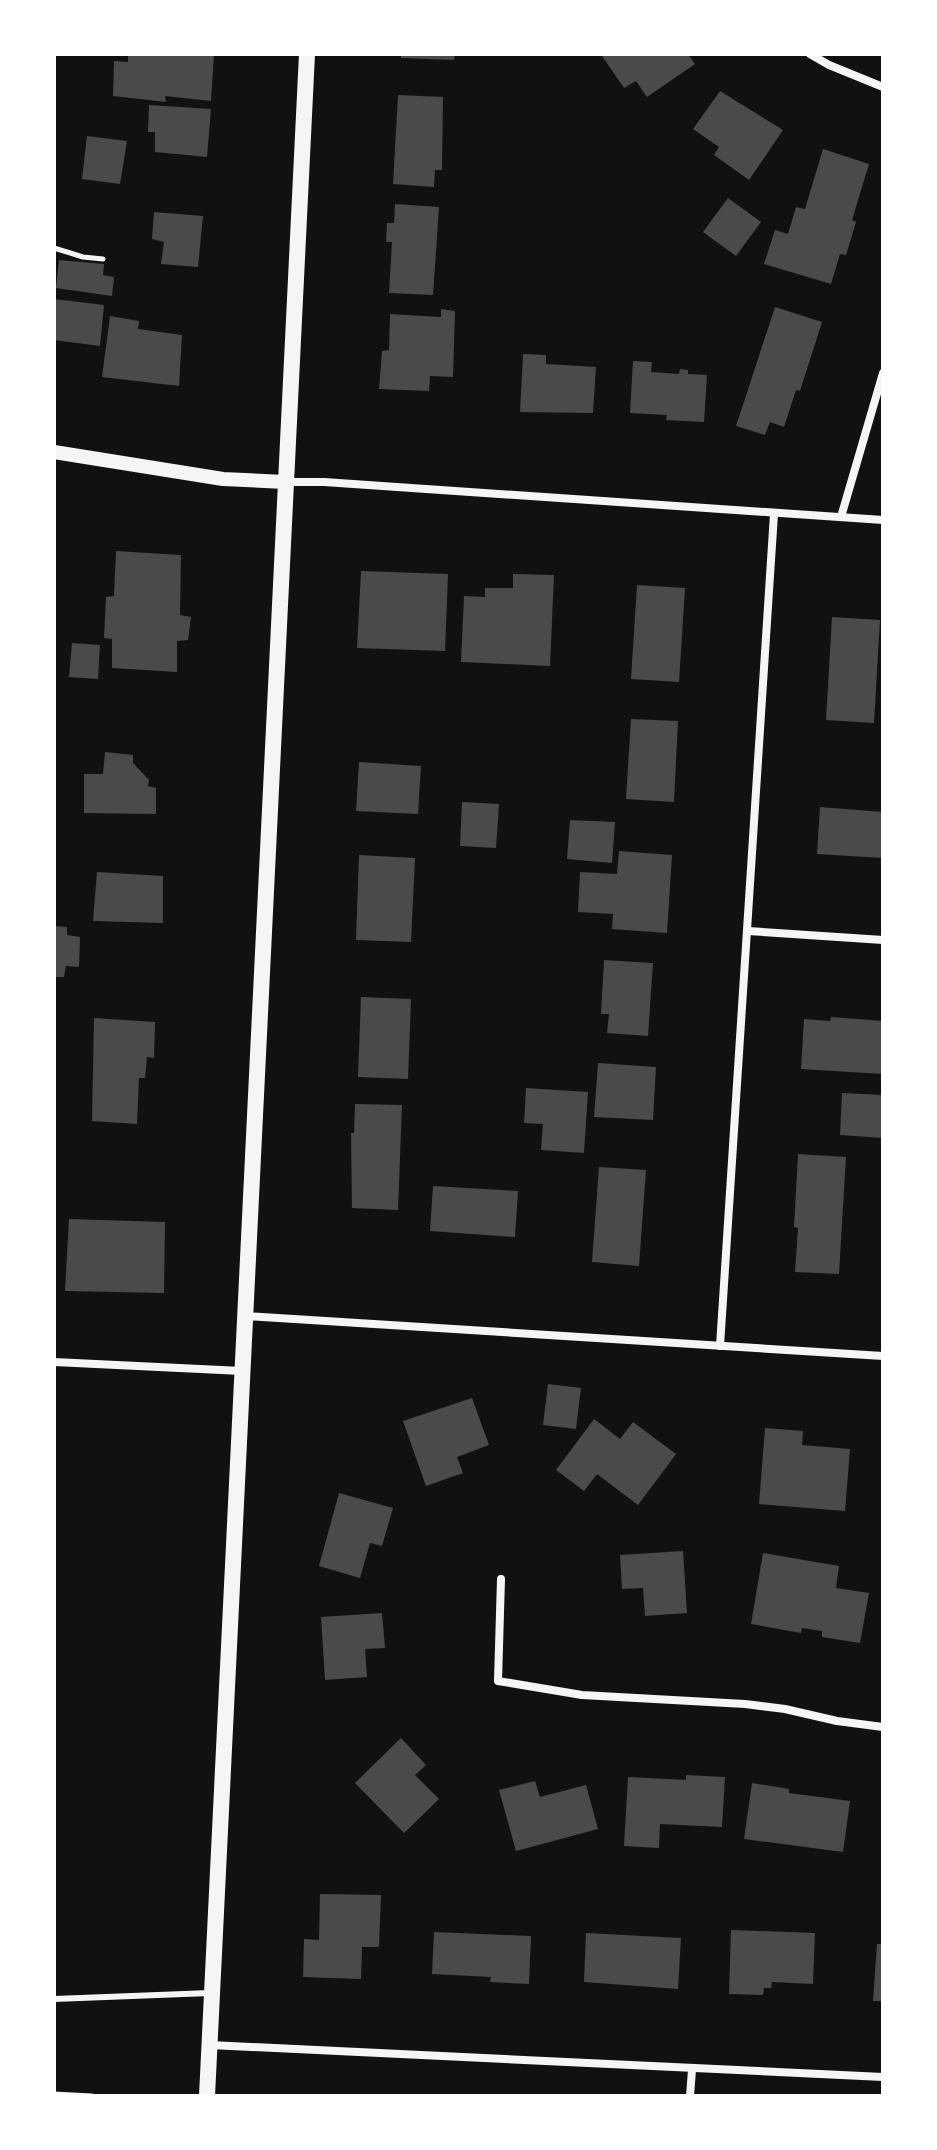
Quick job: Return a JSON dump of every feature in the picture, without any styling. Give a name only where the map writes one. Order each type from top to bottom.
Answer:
[{"type":"main road","points":[[207,2096],[307,54]]},
{"type":"street","points":[[810,54],[883,87]]},
{"type":"street","points":[[841,517],[883,373]]},
{"type":"street","points":[[54,452],[223,479],[324,482],[883,520]]},
{"type":"street","points":[[720,1346],[774,514]]},
{"type":"street","points":[[748,931],[883,940]]},
{"type":"street","points":[[245,1316],[883,1356]]},
{"type":"street","points":[[54,1362],[243,1371]]},
{"type":"street","points":[[501,1579],[498,1681],[582,1695],[771,1707],[883,1727]]},
{"type":"street","points":[[209,2045],[883,2077]]},
{"type":"street","points":[[690,2096],[692,2070]]},
{"type":"lane","points":[[54,1999],[211,1993]]},
{"type":"path","points":[[54,248],[83,257],[103,259]]},
{"type":"path","points":[[54,2094],[92,2096]]},
{"type":"building","points":[[128,54],[214,54],[211,101],[165,96],[166,102],[113,96],[114,61],[128,62]]},
{"type":"building","points":[[401,54],[455,54],[454,60],[401,58]]},
{"type":"building","points":[[688,54],[695,64],[647,97],[636,81],[624,88],[602,56]]},
{"type":"building","points":[[720,91],[783,130],[749,180],[714,155],[719,147],[693,129]]},
{"type":"building","points":[[398,95],[443,97],[442,170],[435,170],[434,187],[393,184]]},
{"type":"building","points":[[149,105],[211,109],[207,157],[155,152],[155,132],[148,132]]},
{"type":"building","points":[[87,136],[127,141],[120,184],[82,179]]},
{"type":"building","points":[[823,149],[869,164],[852,220],[856,222],[846,255],[840,254],[831,284],[764,264],[775,230],[788,234],[796,207],[805,209]]},
{"type":"building","points":[[728,198],[761,222],[736,256],[703,232]]},
{"type":"building","points":[[395,204],[439,207],[433,295],[389,293],[392,242],[386,242],[387,223],[394,223]]},
{"type":"building","points":[[154,212],[203,216],[198,267],[161,264],[164,242],[152,239]]},
{"type":"building","points":[[59,260],[104,264],[103,275],[114,277],[112,296],[56,288]]},
{"type":"building","points":[[54,299],[104,305],[100,346],[54,340]]},
{"type":"building","points":[[775,307],[822,322],[800,391],[796,390],[784,427],[770,422],[765,435],[736,426]]},
{"type":"building","points":[[441,309],[455,311],[453,377],[430,376],[429,391],[379,389],[382,351],[389,350],[390,314],[441,317]]},
{"type":"building","points":[[110,316],[139,321],[138,329],[182,335],[179,386],[102,377]]},
{"type":"building","points":[[523,354],[546,355],[546,364],[596,367],[593,413],[520,412]]},
{"type":"building","points":[[633,361],[652,362],[651,372],[679,374],[680,369],[688,370],[688,374],[707,375],[704,422],[666,420],[667,415],[630,413]]},
{"type":"building","points":[[116,551],[181,555],[180,615],[191,617],[188,640],[177,641],[177,672],[112,668],[112,639],[104,638],[106,597],[114,596]]},
{"type":"building","points":[[361,571],[448,574],[445,651],[357,648]]},
{"type":"building","points":[[513,574],[554,575],[550,666],[461,662],[464,596],[485,597],[485,588],[513,588]]},
{"type":"building","points":[[637,585],[685,588],[679,682],[631,679]]},
{"type":"building","points":[[832,617],[880,620],[874,723],[826,720]]},
{"type":"building","points":[[72,643],[100,645],[98,679],[69,677]]},
{"type":"building","points":[[631,719],[678,721],[674,802],[626,799]]},
{"type":"building","points":[[105,752],[133,755],[133,763],[149,780],[148,786],[156,788],[156,814],[84,813],[84,774],[103,774]]},
{"type":"building","points":[[359,762],[421,766],[418,814],[356,811]]},
{"type":"building","points":[[462,802],[499,804],[496,848],[460,846]]},
{"type":"building","points":[[820,807],[883,812],[883,858],[817,854]]},
{"type":"building","points":[[570,820],[615,822],[612,863],[567,859]]},
{"type":"building","points":[[619,851],[672,855],[667,933],[612,929],[613,914],[578,912],[580,872],[617,874]]},
{"type":"building","points":[[359,855],[415,858],[411,942],[356,940]]},
{"type":"building","points":[[97,872],[163,876],[163,923],[93,921]]},
{"type":"building","points":[[54,926],[67,927],[67,935],[80,937],[79,967],[66,966],[64,977],[54,977]]},
{"type":"building","points":[[604,960],[653,963],[648,1036],[607,1033],[609,1014],[601,1014]]},
{"type":"building","points":[[361,997],[411,999],[408,1079],[358,1077]]},
{"type":"building","points":[[831,1017],[883,1021],[883,1074],[801,1069],[804,1019],[830,1021]]},
{"type":"building","points":[[94,1018],[155,1022],[154,1058],[147,1057],[145,1078],[139,1078],[137,1124],[92,1121]]},
{"type":"building","points":[[598,1063],[656,1067],[653,1120],[594,1117]]},
{"type":"building","points":[[526,1088],[588,1092],[584,1153],[541,1150],[543,1124],[524,1123]]},
{"type":"building","points":[[842,1093],[883,1095],[883,1138],[840,1135]]},
{"type":"building","points":[[355,1104],[402,1105],[398,1210],[352,1208],[351,1133],[354,1133]]},
{"type":"building","points":[[798,1154],[846,1157],[839,1274],[795,1272]]},
{"type":"building","points":[[599,1167],[646,1170],[639,1266],[592,1262]]},
{"type":"building","points":[[433,1186],[518,1191],[515,1237],[430,1231]]},
{"type":"building","points":[[69,1219],[165,1222],[164,1293],[65,1291]]},
{"type":"building","points":[[548,1384],[581,1388],[576,1429],[543,1425]]},
{"type":"building","points":[[472,1398],[489,1445],[457,1457],[463,1473],[426,1486],[403,1421]]},
{"type":"building","points":[[594,1419],[620,1439],[633,1422],[676,1454],[638,1505],[597,1474],[584,1491],[556,1470]]},
{"type":"building","points":[[765,1428],[803,1431],[802,1445],[850,1449],[845,1511],[759,1504]]},
{"type":"building","points":[[339,1493],[393,1508],[382,1546],[370,1543],[360,1578],[319,1566]]},
{"type":"building","points":[[683,1551],[687,1613],[645,1616],[643,1588],[622,1589],[620,1555]]},
{"type":"building","points":[[763,1553],[839,1566],[836,1588],[869,1593],[860,1643],[822,1637],[822,1631],[802,1628],[801,1633],[751,1624]]},
{"type":"building","points":[[382,1613],[385,1648],[365,1649],[367,1677],[325,1680],[321,1617]]},
{"type":"building","points":[[401,1738],[426,1765],[415,1775],[439,1799],[404,1833],[355,1783]]},
{"type":"building","points":[[686,1775],[725,1777],[722,1827],[660,1824],[659,1848],[624,1846],[628,1777],[686,1780]]},
{"type":"building","points":[[535,1781],[540,1797],[586,1785],[598,1829],[516,1851],[499,1790]]},
{"type":"building","points":[[752,1783],[789,1789],[789,1793],[850,1801],[843,1852],[744,1839]]},
{"type":"building","points":[[320,1894],[381,1895],[379,1947],[362,1947],[361,1979],[303,1977],[304,1939],[319,1940]]},
{"type":"building","points":[[731,1930],[815,1933],[813,1984],[772,1982],[771,1988],[764,1988],[763,1995],[729,1994]]},
{"type":"building","points":[[434,1932],[531,1936],[529,1984],[490,1982],[491,1977],[432,1974]]},
{"type":"building","points":[[586,1933],[681,1938],[678,1989],[584,1982]]},
{"type":"building","points":[[877,1944],[883,1944],[883,2001],[873,2001]]}]
